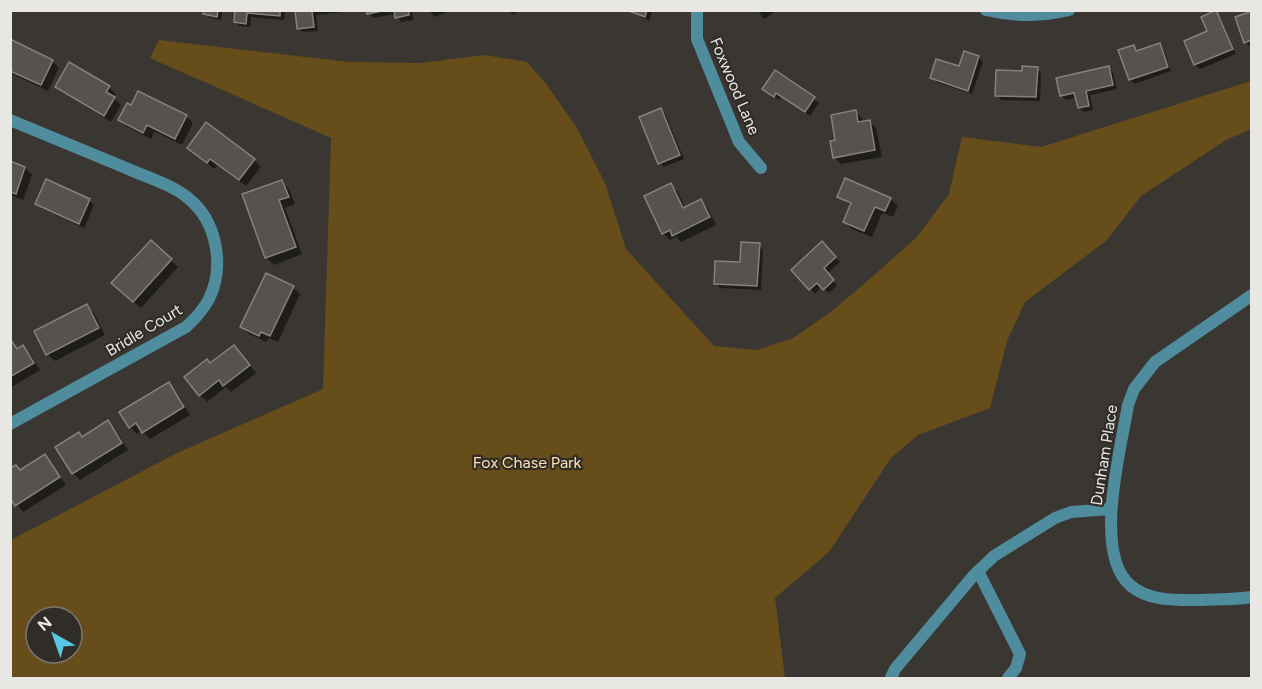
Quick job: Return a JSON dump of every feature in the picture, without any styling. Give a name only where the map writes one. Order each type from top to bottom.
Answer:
[{"type":"street","name":"Foxwood Lane","points":[[697,10],[697,39],[739,142],[761,168]]},
{"type":"street","points":[[986,10],[1008,15],[1046,16],[1069,10]]},
{"type":"street","name":"Bridle Court","points":[[10,120],[156,181],[187,198],[203,214],[213,235],[217,256],[217,276],[209,298],[199,315],[186,327],[10,424]]},
{"type":"street","name":"Dunham Place","points":[[1251,295],[1155,362],[1134,389],[1128,405],[1111,509],[1112,552],[1120,573],[1131,586],[1155,597],[1173,600],[1251,597]]},
{"type":"street","points":[[891,678],[895,669],[978,571],[994,556],[1054,518],[1071,512],[1111,509]]},
{"type":"street","points":[[978,571],[1020,654],[1016,668],[1008,678]]},
{"type":"green space","name":"Fox Chase Park","points":[[159,40],[349,62],[420,63],[485,55],[527,62],[547,85],[577,128],[605,183],[626,249],[714,346],[757,350],[793,338],[832,311],[917,237],[949,194],[962,137],[1041,147],[1251,81],[1251,129],[1226,140],[1141,196],[1107,240],[1025,302],[1007,341],[990,408],[918,435],[891,458],[829,552],[775,598],[785,678],[11,678],[11,540],[177,453],[323,389],[331,138],[150,58]]},
{"type":"building","points":[[204,10],[218,10],[217,17],[203,14]]},
{"type":"building","points":[[235,10],[280,10],[280,16],[247,13],[246,24],[234,22]]},
{"type":"building","points":[[295,10],[315,10],[312,11],[314,27],[297,29]]},
{"type":"building","points":[[366,10],[387,10],[367,14]]},
{"type":"building","points":[[394,10],[409,10],[409,15],[395,18]]},
{"type":"building","points":[[626,10],[647,10],[645,17]]},
{"type":"building","points":[[1216,10],[1233,49],[1194,65],[1184,41],[1207,31],[1201,17]]},
{"type":"building","points":[[1252,11],[1252,40],[1244,43],[1235,17]]},
{"type":"building","points":[[10,39],[53,60],[41,85],[10,71]]},
{"type":"building","points":[[1160,43],[1168,67],[1129,80],[1118,50],[1134,45],[1136,51]]},
{"type":"building","points":[[964,51],[979,56],[968,91],[930,78],[936,59],[959,66]]},
{"type":"building","points":[[69,62],[110,86],[106,92],[115,97],[104,116],[55,87]]},
{"type":"building","points":[[1022,66],[1038,67],[1036,97],[995,96],[996,70],[1022,71]]},
{"type":"building","points":[[1109,66],[1113,85],[1086,91],[1089,106],[1078,108],[1074,93],[1060,96],[1056,78]]},
{"type":"building","points":[[775,70],[815,97],[805,112],[776,93],[774,97],[762,89]]},
{"type":"building","points":[[138,91],[187,115],[175,139],[147,125],[143,133],[118,120],[127,103],[131,105]]},
{"type":"building","points":[[661,108],[680,155],[658,164],[639,117]]},
{"type":"building","points":[[856,110],[858,122],[870,120],[875,150],[833,158],[830,141],[835,140],[831,115]]},
{"type":"building","points":[[206,122],[255,159],[239,180],[210,159],[207,163],[187,148]]},
{"type":"building","points":[[10,161],[25,167],[16,194],[10,192]]},
{"type":"building","points":[[845,178],[891,198],[885,211],[875,207],[864,231],[843,222],[851,203],[837,197]]},
{"type":"building","points":[[46,179],[90,199],[79,224],[35,204]]},
{"type":"building","points":[[282,180],[289,197],[279,200],[296,247],[265,258],[242,194]]},
{"type":"building","points":[[671,183],[683,208],[701,199],[710,217],[672,236],[670,230],[662,234],[644,196]]},
{"type":"building","points":[[151,240],[172,259],[133,302],[111,283]]},
{"type":"building","points":[[822,241],[836,257],[824,268],[834,280],[823,290],[817,283],[809,290],[791,270]]},
{"type":"building","points":[[741,242],[760,243],[757,286],[714,284],[715,261],[740,262]]},
{"type":"building","points":[[266,273],[294,286],[270,336],[261,332],[259,336],[240,327]]},
{"type":"building","points":[[87,304],[99,328],[46,355],[34,331]]},
{"type":"building","points":[[11,340],[17,349],[23,345],[34,363],[10,377]]},
{"type":"building","points":[[234,345],[250,365],[223,386],[219,380],[199,396],[184,377],[207,359],[210,363]]},
{"type":"building","points":[[169,382],[184,407],[142,433],[136,423],[129,428],[119,412]]},
{"type":"building","points":[[108,420],[122,443],[72,474],[55,447],[79,432],[82,437]]},
{"type":"building","points":[[45,454],[60,477],[15,506],[10,498],[10,468],[16,465],[20,470]]}]
